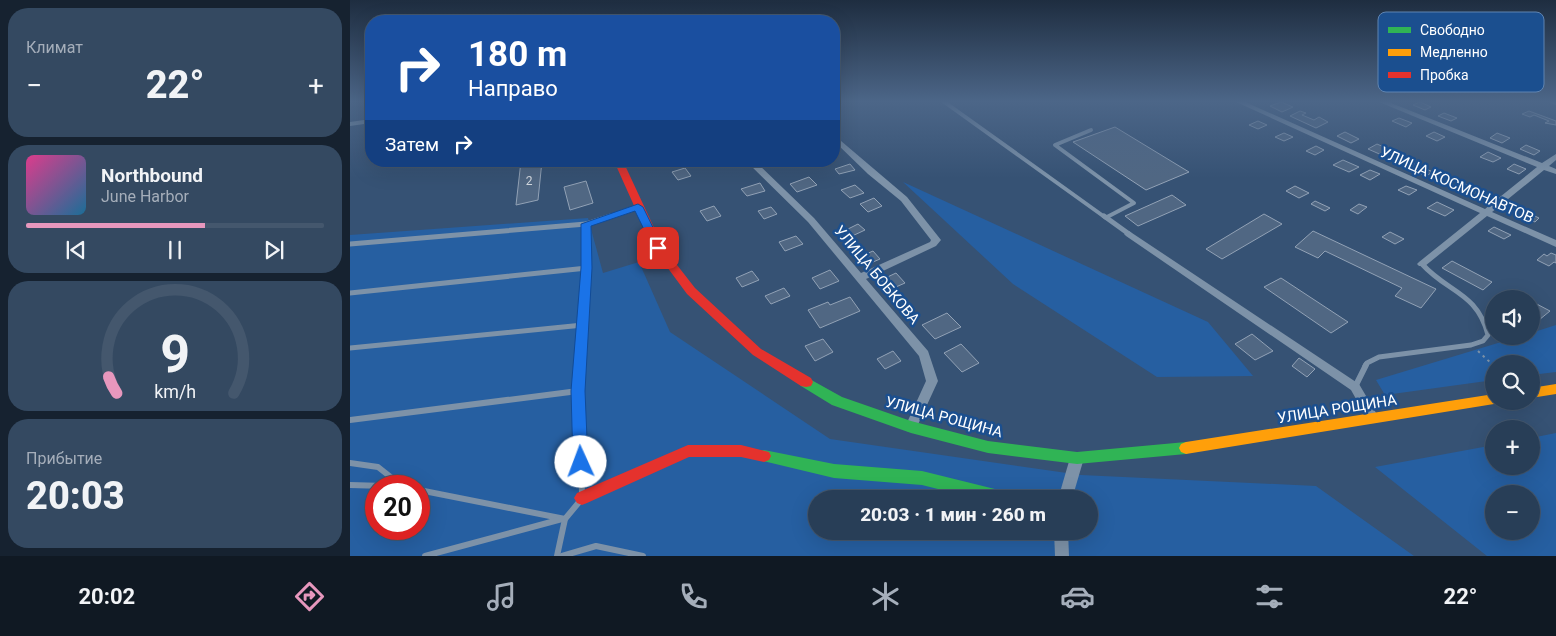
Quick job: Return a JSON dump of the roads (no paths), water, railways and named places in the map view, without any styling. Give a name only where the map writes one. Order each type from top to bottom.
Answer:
[{"type":"street","name":"УЛИЦА КОСМОНАВТОВ","points":[[1296,127],[1556,244]]},
{"type":"street","points":[[1445,127],[1556,172]]},
{"type":"street","points":[[840,142],[870,172],[904,199],[936,240],[933,244],[860,278]]},
{"type":"street","points":[[1422,264],[1556,156]]},
{"type":"street","name":"УЛИЦА РОЩИНА","points":[[621,167],[658,248],[691,291],[757,352],[837,401],[911,427],[988,447],[1077,458],[1200,447],[1485,400]]},
{"type":"street","name":"УЛИЦА БОБКОВА","points":[[756,167],[811,220],[924,354],[932,381],[911,427]]},
{"type":"street","points":[[1129,234],[1355,387],[1373,418]]},
{"type":"street","points":[[1540,392],[1556,390]]},
{"type":"street","points":[[582,498],[688,451],[741,451],[834,471],[922,478],[971,490]]},
{"type":"street","points":[[1068,490],[1077,458]]},
{"type":"street","points":[[1061,540],[1062,556]]},
{"type":"lane","points":[[980,127],[1129,234]]},
{"type":"lane","points":[[1091,130],[1055,145],[1134,203],[1107,217]]},
{"type":"lane","points":[[350,244],[586,224],[638,207]]},
{"type":"lane","points":[[557,556],[565,519],[582,498],[578,391],[587,268],[586,224]]},
{"type":"lane","points":[[1355,387],[1367,363],[1379,357],[1471,345],[1483,341],[1488,335],[1482,313],[1469,300],[1427,271],[1422,264]]},
{"type":"lane","points":[[350,294],[587,268]]},
{"type":"lane","points":[[350,348],[583,325]]},
{"type":"lane","points":[[350,420],[578,391]]},
{"type":"lane","points":[[350,463],[378,467],[388,475]]},
{"type":"lane","points":[[350,485],[365,485]]},
{"type":"lane","points":[[430,492],[565,519]]},
{"type":"lane","points":[[425,556],[565,519]]},
{"type":"lane","points":[[562,556],[596,546],[643,556]]}]
